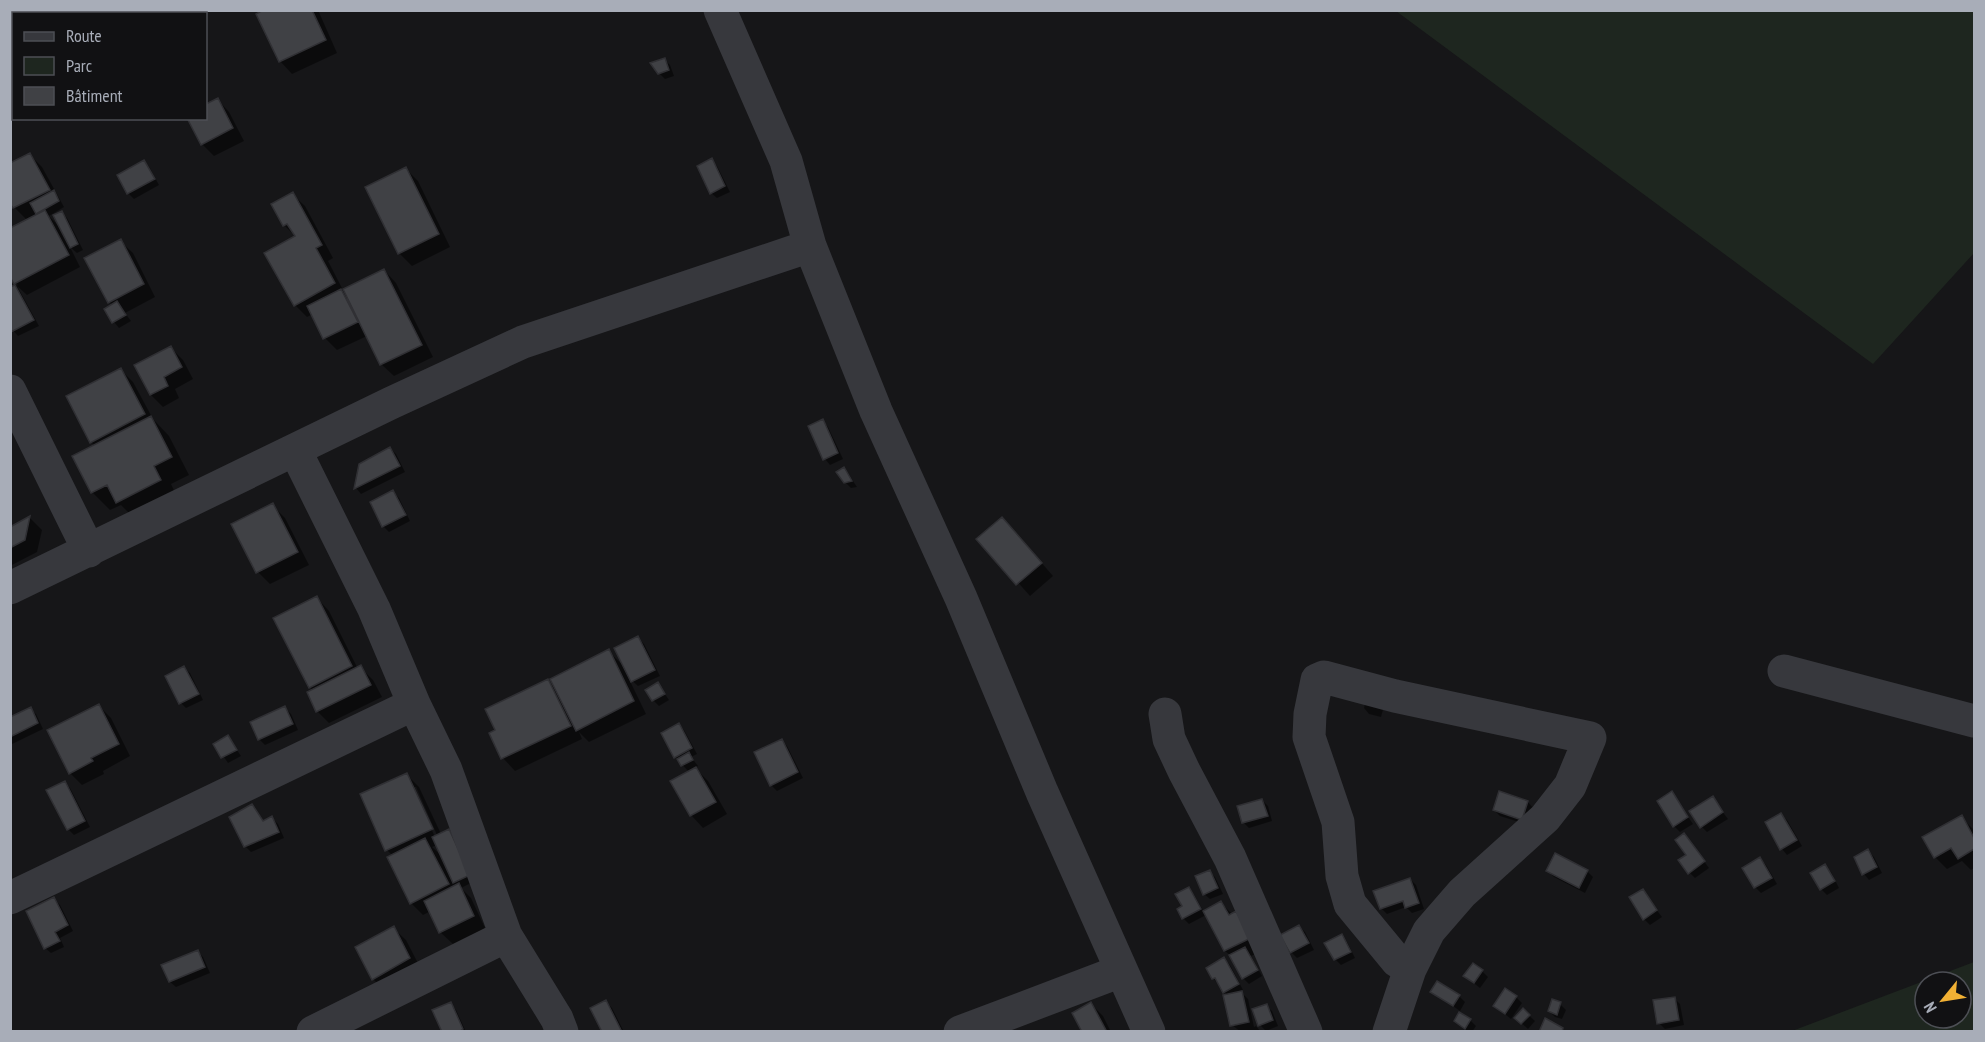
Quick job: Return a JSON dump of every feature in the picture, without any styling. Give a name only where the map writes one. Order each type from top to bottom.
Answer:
[{"type":"street","points":[[720,10],[786,161],[810,246],[876,411],[961,598],[1042,792],[1149,1032]]},
{"type":"street","points":[[10,588],[391,403],[523,342],[810,246]]},
{"type":"street","points":[[10,391],[89,551]]},
{"type":"street","points":[[295,450],[374,609],[414,704],[446,770],[506,936],[557,1019],[562,1032]]},
{"type":"street","points":[[1784,670],[1974,721]]},
{"type":"street","points":[[1389,1032],[1410,969],[1429,931],[1462,893],[1545,818],[1570,786],[1590,738],[1395,696],[1324,677],[1317,680],[1310,714],[1309,737],[1338,822],[1342,876],[1350,904],[1397,961],[1410,969]]},
{"type":"street","points":[[10,898],[414,704]]},
{"type":"street","points":[[1165,714],[1169,740],[1230,858],[1306,1032]]},
{"type":"street","points":[[313,1032],[506,936]]},
{"type":"street","points":[[960,1032],[1121,972]]},
{"type":"green space","points":[[1396,11],[1974,11],[1974,253],[1873,364]]},
{"type":"green space","points":[[1974,962],[1974,1031],[1792,1031],[1913,985],[1913,1030],[1973,1030],[1973,970],[1953,970]]},
{"type":"building","points":[[263,10],[312,10],[326,40],[279,62],[256,14]]},
{"type":"building","points":[[665,58],[669,70],[658,74],[650,63]]},
{"type":"building","points":[[218,98],[233,128],[201,145],[188,120],[207,120],[207,104]]},
{"type":"building","points":[[30,153],[50,190],[13,208],[10,204],[10,163]]},
{"type":"building","points":[[712,158],[725,186],[710,194],[697,166]]},
{"type":"building","points":[[144,160],[155,179],[127,194],[117,175]]},
{"type":"building","points":[[406,167],[439,234],[398,254],[365,187]]},
{"type":"building","points":[[54,190],[59,201],[36,214],[30,203]]},
{"type":"building","points":[[293,192],[322,245],[316,248],[335,283],[294,306],[264,253],[295,236],[287,224],[283,226],[271,204]]},
{"type":"building","points":[[45,210],[69,255],[14,284],[10,277],[10,228]]},
{"type":"building","points":[[62,211],[78,244],[70,248],[53,215]]},
{"type":"building","points":[[121,239],[144,284],[108,303],[84,258]]},
{"type":"building","points":[[384,269],[422,345],[380,365],[343,289]]},
{"type":"building","points":[[15,285],[34,320],[11,332],[10,287]]},
{"type":"building","points":[[341,289],[358,322],[323,339],[307,306]]},
{"type":"building","points":[[117,301],[126,315],[112,323],[104,309]]},
{"type":"building","points":[[171,346],[182,367],[164,377],[168,386],[150,395],[134,365]]},
{"type":"building","points":[[121,368],[145,414],[90,443],[66,396]]},
{"type":"building","points":[[151,416],[172,457],[154,466],[161,480],[116,503],[107,485],[91,493],[72,456]]},
{"type":"building","points":[[823,419],[838,453],[823,460],[808,426]]},
{"type":"building","points":[[390,447],[400,466],[354,489],[359,464]]},
{"type":"building","points":[[844,467],[852,481],[844,483],[836,472]]},
{"type":"building","points":[[393,490],[406,515],[382,527],[370,502]]},
{"type":"building","points":[[273,503],[298,552],[256,573],[231,524]]},
{"type":"building","points":[[30,516],[25,540],[10,548],[10,527]]},
{"type":"building","points":[[1002,517],[1042,563],[1016,585],[976,539]]},
{"type":"building","points":[[317,596],[352,666],[309,688],[273,618]]},
{"type":"building","points":[[638,636],[655,670],[631,682],[614,648]]},
{"type":"building","points":[[609,649],[634,701],[576,731],[550,679]]},
{"type":"building","points":[[361,665],[371,685],[316,712],[307,692]]},
{"type":"building","points":[[184,666],[199,694],[179,704],[165,676]]},
{"type":"building","points":[[548,679],[571,726],[501,759],[489,733],[495,730],[485,709]]},
{"type":"building","points":[[658,682],[665,694],[652,701],[645,690]]},
{"type":"building","points":[[99,704],[119,744],[91,758],[93,761],[69,774],[47,730]]},
{"type":"building","points":[[285,706],[293,724],[258,740],[250,722]]},
{"type":"building","points":[[31,707],[38,723],[10,737],[10,717]]},
{"type":"building","points":[[679,723],[692,748],[674,758],[661,733]]},
{"type":"building","points":[[228,735],[237,750],[221,758],[213,744]]},
{"type":"building","points":[[782,739],[798,772],[770,786],[754,752]]},
{"type":"building","points":[[689,752],[693,760],[681,766],[677,759]]},
{"type":"building","points":[[696,767],[716,802],[690,816],[670,781]]},
{"type":"building","points":[[407,773],[433,829],[385,851],[360,794]]},
{"type":"building","points":[[65,781],[85,821],[67,830],[46,790]]},
{"type":"building","points":[[1499,791],[1528,801],[1522,820],[1493,810]]},
{"type":"building","points":[[1672,791],[1688,817],[1673,827],[1657,801]]},
{"type":"building","points":[[1713,796],[1723,812],[1700,828],[1689,811]]},
{"type":"building","points":[[1262,799],[1268,816],[1242,823],[1237,806]]},
{"type":"building","points":[[252,804],[263,821],[272,816],[279,832],[244,847],[229,817]]},
{"type":"building","points":[[1781,813],[1797,840],[1780,850],[1765,822]]},
{"type":"building","points":[[1962,815],[1974,838],[1974,849],[1958,859],[1951,848],[1934,858],[1922,837]]},
{"type":"building","points":[[449,829],[470,875],[453,883],[432,837]]},
{"type":"building","points":[[1684,833],[1705,861],[1688,874],[1678,860],[1686,855],[1675,840]]},
{"type":"building","points":[[425,838],[449,884],[410,904],[387,857]]},
{"type":"building","points":[[1868,849],[1877,867],[1862,875],[1854,857]]},
{"type":"building","points":[[1555,853],[1588,870],[1579,888],[1546,871]]},
{"type":"building","points":[[1760,857],[1772,878],[1754,888],[1742,868]]},
{"type":"building","points":[[1825,864],[1835,881],[1820,890],[1810,873]]},
{"type":"building","points":[[1210,870],[1218,888],[1203,895],[1195,876]]},
{"type":"building","points":[[1410,878],[1419,903],[1405,908],[1403,901],[1380,909],[1373,891]]},
{"type":"building","points":[[459,883],[474,916],[439,933],[424,901]]},
{"type":"building","points":[[1189,887],[1201,909],[1182,919],[1177,909],[1182,906],[1175,894]]},
{"type":"building","points":[[1643,889],[1657,910],[1643,920],[1629,897]]},
{"type":"building","points":[[54,897],[68,925],[55,932],[60,941],[44,949],[26,911]]},
{"type":"building","points":[[1221,901],[1229,915],[1236,911],[1251,938],[1224,951],[1203,911]]},
{"type":"building","points":[[1299,925],[1309,943],[1290,953],[1280,935]]},
{"type":"building","points":[[394,926],[410,958],[372,980],[355,947]]},
{"type":"building","points":[[1342,934],[1351,952],[1334,960],[1324,943]]},
{"type":"building","points":[[1245,947],[1258,970],[1242,979],[1229,955]]},
{"type":"building","points":[[198,950],[205,967],[169,982],[161,965]]},
{"type":"building","points":[[1224,957],[1239,984],[1223,993],[1215,978],[1212,979],[1206,968]]},
{"type":"building","points":[[1473,963],[1483,970],[1474,983],[1463,976]]},
{"type":"building","points":[[1437,981],[1460,995],[1453,1006],[1430,992]]},
{"type":"building","points":[[1505,988],[1517,996],[1505,1014],[1493,1006]]},
{"type":"building","points":[[1242,991],[1249,1022],[1230,1026],[1223,995]]},
{"type":"building","points":[[1675,997],[1679,1020],[1657,1024],[1653,1000]]},
{"type":"building","points":[[1552,999],[1561,1002],[1557,1015],[1548,1011]]},
{"type":"building","points":[[606,1000],[621,1030],[618,1032],[602,1032],[590,1008]]},
{"type":"building","points":[[451,1002],[463,1029],[459,1032],[442,1032],[432,1010]]},
{"type":"building","points":[[1091,1002],[1107,1032],[1082,1032],[1072,1013]]},
{"type":"building","points":[[1267,1004],[1273,1020],[1258,1026],[1252,1009]]},
{"type":"building","points":[[1523,1008],[1530,1015],[1521,1024],[1514,1018]]},
{"type":"building","points":[[1459,1012],[1471,1019],[1465,1029],[1454,1021]]},
{"type":"building","points":[[1545,1018],[1563,1028],[1562,1032],[1539,1032]]}]
